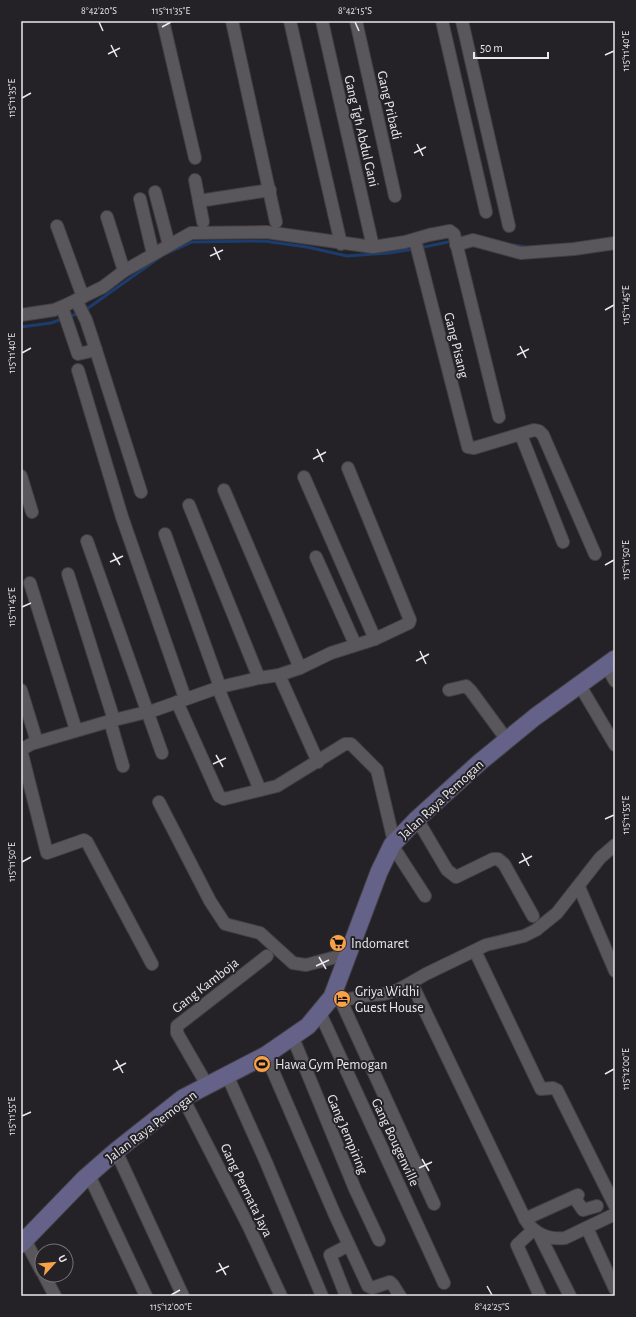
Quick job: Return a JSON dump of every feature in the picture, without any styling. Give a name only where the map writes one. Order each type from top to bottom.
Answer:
[{"type":"street","points":[[163,21],[195,158]]},
{"type":"street","points":[[232,21],[276,222]]},
{"type":"street","points":[[290,21],[341,244]]},
{"type":"street","name":"Gang Tgh Abdul Gani","points":[[322,21],[373,247]]},
{"type":"street","name":"Gang Pribadi","points":[[356,21],[395,196]]},
{"type":"street","points":[[442,21],[486,212]]},
{"type":"street","points":[[462,21],[509,226]]},
{"type":"street","points":[[196,180],[203,222]]},
{"type":"street","points":[[199,201],[270,190]]},
{"type":"street","points":[[155,192],[169,245]]},
{"type":"street","points":[[140,199],[153,254]]},
{"type":"street","points":[[107,217],[124,272]]},
{"type":"street","points":[[58,226],[80,304],[141,492]]},
{"type":"street","points":[[21,315],[64,313],[80,304],[124,272],[153,254],[184,237],[200,232],[266,232],[341,244],[373,247],[416,245],[441,232],[450,231],[455,240],[499,417]]},
{"type":"street","points":[[455,240],[473,240],[520,253],[574,249],[615,243]]},
{"type":"street","name":"Gang Pisang","points":[[416,245],[468,447],[474,448],[521,435]]},
{"type":"street","points":[[64,313],[78,354],[96,350]]},
{"type":"street","points":[[78,370],[122,517],[182,700],[220,797],[228,799],[277,786],[348,743],[377,770],[380,778],[393,844],[425,896]]},
{"type":"street","points":[[563,542],[521,435],[534,430],[539,431],[543,435],[596,554]]},
{"type":"street","points":[[152,964],[87,842],[84,840],[50,853],[45,851],[21,752],[27,745],[112,720],[148,712],[219,687],[279,675],[300,668],[331,653],[355,644],[375,639],[409,623],[410,620],[348,468]]},
{"type":"street","points":[[21,476],[32,512]]},
{"type":"street","points":[[304,477],[375,639]]},
{"type":"street","points":[[224,490],[300,668]]},
{"type":"street","points":[[189,505],[259,678]]},
{"type":"street","points":[[165,534],[219,687],[260,790]]},
{"type":"street","points":[[87,541],[162,753]]},
{"type":"street","points":[[316,557],[355,644]]},
{"type":"street","points":[[68,574],[112,720],[123,766]]},
{"type":"street","points":[[30,583],[76,730]]},
{"type":"street","points":[[611,662],[615,682]]},
{"type":"street","name":"Jalan Raya Pemogan","points":[[23,1242],[89,1175],[116,1151],[183,1098],[266,1055],[293,1038],[337,999],[354,934],[376,878],[393,844],[417,819],[507,740],[579,684],[611,662]]},
{"type":"street","points":[[279,675],[318,762]]},
{"type":"street","points":[[579,684],[615,745]]},
{"type":"street","points":[[449,690],[466,686],[471,690],[507,740]]},
{"type":"street","points":[[21,690],[37,742]]},
{"type":"street","points":[[160,802],[210,901],[225,924],[260,932],[292,963],[306,965],[336,957],[347,958]]},
{"type":"street","points":[[417,819],[447,870],[456,877],[494,859],[504,864],[533,916]]},
{"type":"street","points":[[434,1204],[337,999],[384,994],[412,984],[426,974],[486,945],[524,936],[536,930],[557,913],[579,887],[600,858],[615,845]]},
{"type":"street","points":[[579,887],[615,971]]},
{"type":"street","points":[[475,951],[541,1089],[553,1088],[556,1090],[615,1206]]},
{"type":"street","name":"Gang Kamboja","points":[[207,1085],[179,1036],[178,1026],[267,956]]},
{"type":"street","points":[[412,984],[525,1218],[536,1232],[570,1296]]},
{"type":"street","name":"Gang Bougenville","points":[[320,1013],[444,1283]]},
{"type":"street","name":"Gang Jempiring","points":[[293,1038],[355,1189],[379,1240]]},
{"type":"street","points":[[266,1055],[348,1245],[368,1286],[372,1288],[390,1282],[400,1296]]},
{"type":"street","points":[[227,1075],[322,1296]]},
{"type":"street","name":"Gang Permata Jaya","points":[[183,1098],[250,1227],[281,1296]]},
{"type":"street","points":[[116,1151],[183,1296]]},
{"type":"street","points":[[89,1175],[146,1296]]},
{"type":"street","points":[[525,1218],[576,1196],[583,1210],[597,1206]]},
{"type":"street","points":[[536,1232],[560,1238],[587,1228],[615,1214]]},
{"type":"street","points":[[587,1228],[615,1288]]},
{"type":"street","points":[[536,1232],[517,1246],[540,1296]]},
{"type":"street","points":[[23,1242],[34,1259]]},
{"type":"street","points":[[346,1296],[330,1255],[348,1245]]},
{"type":"street","points":[[48,1283],[55,1296]]},
{"type":"waterway","points":[[84,311],[163,255],[192,242],[264,241],[307,247],[347,256],[389,253],[414,249]]},
{"type":"waterway","points":[[419,248],[453,241]]},
{"type":"waterway","points":[[514,245],[526,247]]},
{"type":"waterway","points":[[68,317],[79,313]]},
{"type":"waterway","points":[[21,327],[51,323],[62,319]]},
{"type":"place","name":"Indomaret","points":[[338,943]]},
{"type":"place","name":"Griya Widhi Guest House","points":[[342,999]]},
{"type":"place","name":"Hawa Gym Pemogan","points":[[262,1064]]}]
